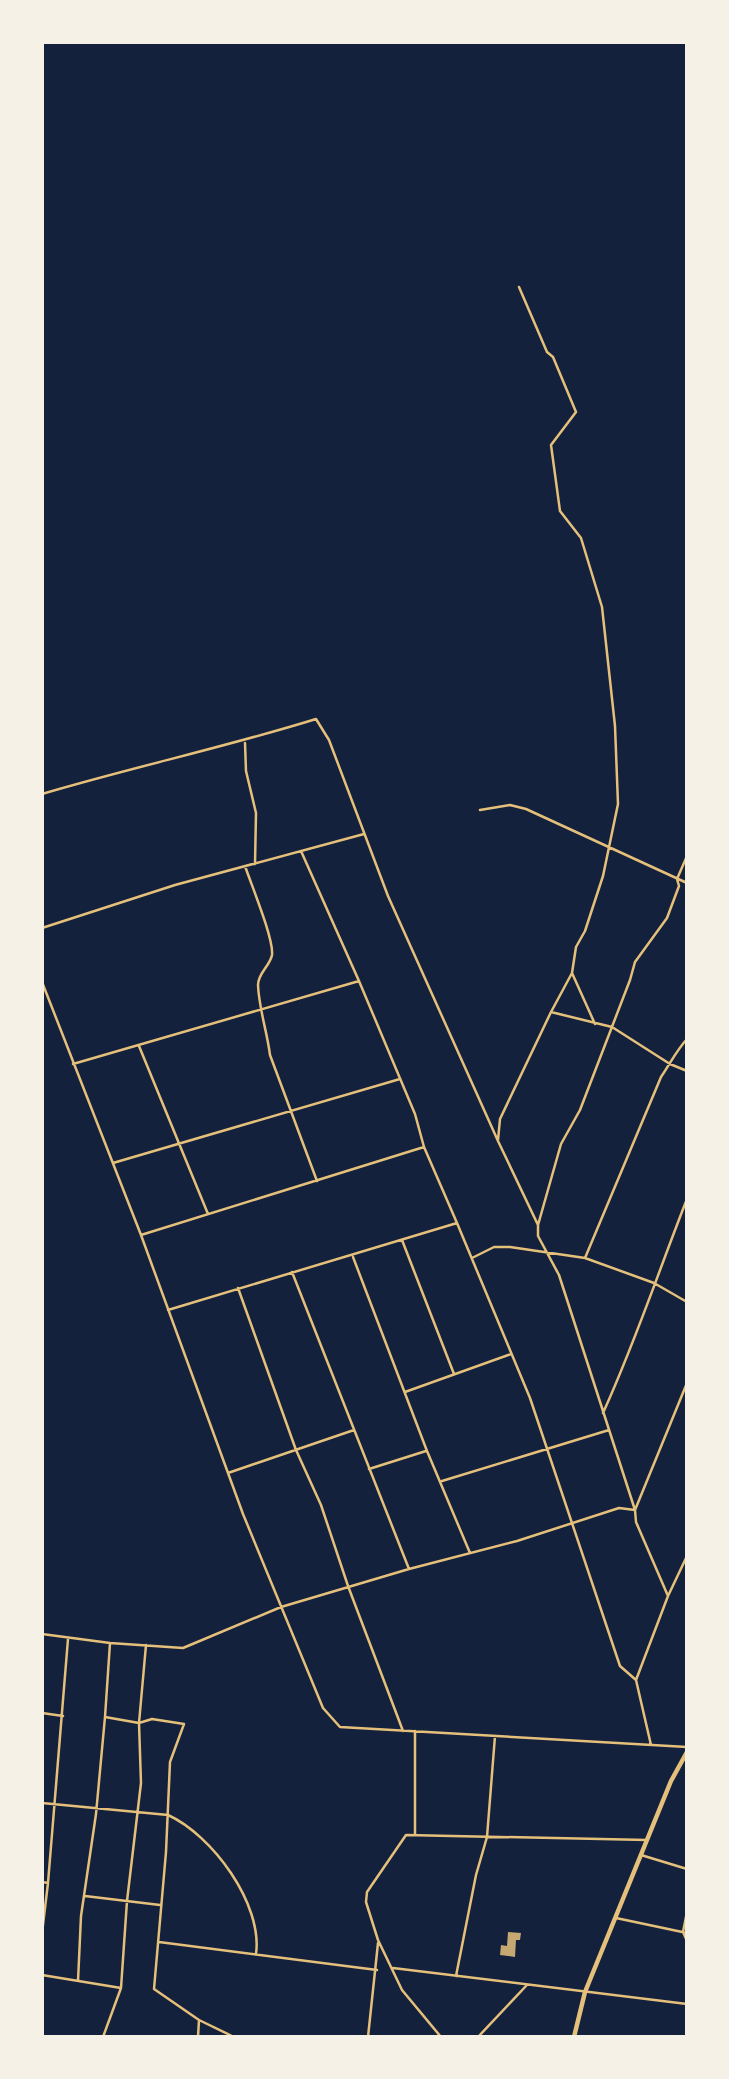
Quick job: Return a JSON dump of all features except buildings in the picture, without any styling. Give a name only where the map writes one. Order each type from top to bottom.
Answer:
[{"type":"main road","points":[[574,2037],[585,1992],[671,1781],[687,1750]]},
{"type":"street","points":[[498,1141],[500,1119],[572,973],[576,947],[589,920],[603,876],[618,804],[616,752],[602,607],[581,538],[560,511],[551,445],[576,412],[519,287]]},
{"type":"street","points":[[42,794],[245,741],[316,719],[329,740],[388,896],[538,1225]]},
{"type":"street","points":[[245,741],[246,771],[256,813],[255,864]]},
{"type":"street","points":[[480,810],[510,805],[526,809],[687,883]]},
{"type":"street","points":[[42,928],[174,885],[364,834]]},
{"type":"street","points":[[301,851],[415,1114],[424,1147],[512,1353],[620,1665],[636,1680],[651,1745]]},
{"type":"street","points":[[668,1597],[636,1522],[635,1510],[559,1275],[538,1236],[538,1225],[561,1144],[580,1110],[635,962],[667,918],[679,886],[677,879],[687,856]]},
{"type":"street","points":[[245,866],[266,926],[272,955],[258,981],[270,1055],[317,1181]]},
{"type":"street","points":[[572,973],[595,1024]]},
{"type":"street","points":[[73,1064],[359,981]]},
{"type":"street","points":[[42,982],[141,1235],[228,1473],[323,1708],[340,1727],[651,1745],[687,1750]]},
{"type":"street","points":[[551,1012],[612,1027],[670,1064],[687,1071]]},
{"type":"street","points":[[585,1258],[661,1077],[676,1050],[687,1040]]},
{"type":"street","points":[[139,1045],[208,1214]]},
{"type":"street","points":[[113,1163],[400,1079]]},
{"type":"street","points":[[141,1235],[424,1147]]},
{"type":"street","points":[[603,1413],[631,1350],[653,1283],[687,1199]]},
{"type":"street","points":[[168,1310],[457,1223]]},
{"type":"street","points":[[402,1240],[454,1374]]},
{"type":"street","points":[[471,1259],[494,1247],[547,1251],[585,1258],[653,1283],[687,1302]]},
{"type":"street","points":[[353,1255],[427,1451],[442,1481],[470,1553]]},
{"type":"street","points":[[292,1272],[409,1569]]},
{"type":"street","points":[[238,1288],[296,1450],[321,1505],[348,1586],[403,1731]]},
{"type":"street","points":[[405,1392],[512,1353]]},
{"type":"street","points":[[635,1510],[687,1384]]},
{"type":"street","points":[[228,1473],[354,1430]]},
{"type":"street","points":[[442,1481],[609,1430]]},
{"type":"street","points":[[369,1469],[427,1451]]},
{"type":"street","points":[[42,1634],[110,1643],[183,1648],[281,1606],[548,1532],[572,1521],[619,1508],[635,1510]]},
{"type":"street","points":[[636,1680],[687,1556]]},
{"type":"street","points":[[42,1933],[68,1638]]},
{"type":"street","points":[[78,1982],[81,1916],[96,1809],[110,1643]]},
{"type":"street","points":[[103,2037],[121,1988],[127,1901],[141,1783],[139,1723],[146,1645]]},
{"type":"street","points":[[42,1713],[63,1716]]},
{"type":"street","points":[[104,1717],[139,1723],[152,1719],[184,1724],[170,1762],[154,1989],[199,2020],[234,2037]]},
{"type":"street","points":[[415,1731],[415,1835]]},
{"type":"street","points":[[456,1976],[476,1875],[487,1837],[495,1736]]},
{"type":"street","points":[[42,1803],[168,1815],[185,1823],[232,1874],[251,1914],[257,1939],[256,1954]]},
{"type":"street","points":[[441,2037],[402,1990],[378,1940],[366,1902],[367,1892],[406,1835],[647,1840]]},
{"type":"street","points":[[641,1855],[687,1869]]},
{"type":"street","points":[[42,1882],[48,1883]]},
{"type":"street","points":[[85,1896],[160,1905]]},
{"type":"street","points":[[687,1912],[687,1941]]},
{"type":"street","points":[[616,1918],[685,1933]]},
{"type":"street","points":[[368,2037],[378,1940]]},
{"type":"street","points":[[159,1942],[377,1970]]},
{"type":"street","points":[[393,1968],[687,2004]]},
{"type":"street","points":[[42,1975],[121,1988]]},
{"type":"street","points":[[478,2037],[527,1985]]},
{"type":"street","points":[[198,2037],[199,2020]]}]
